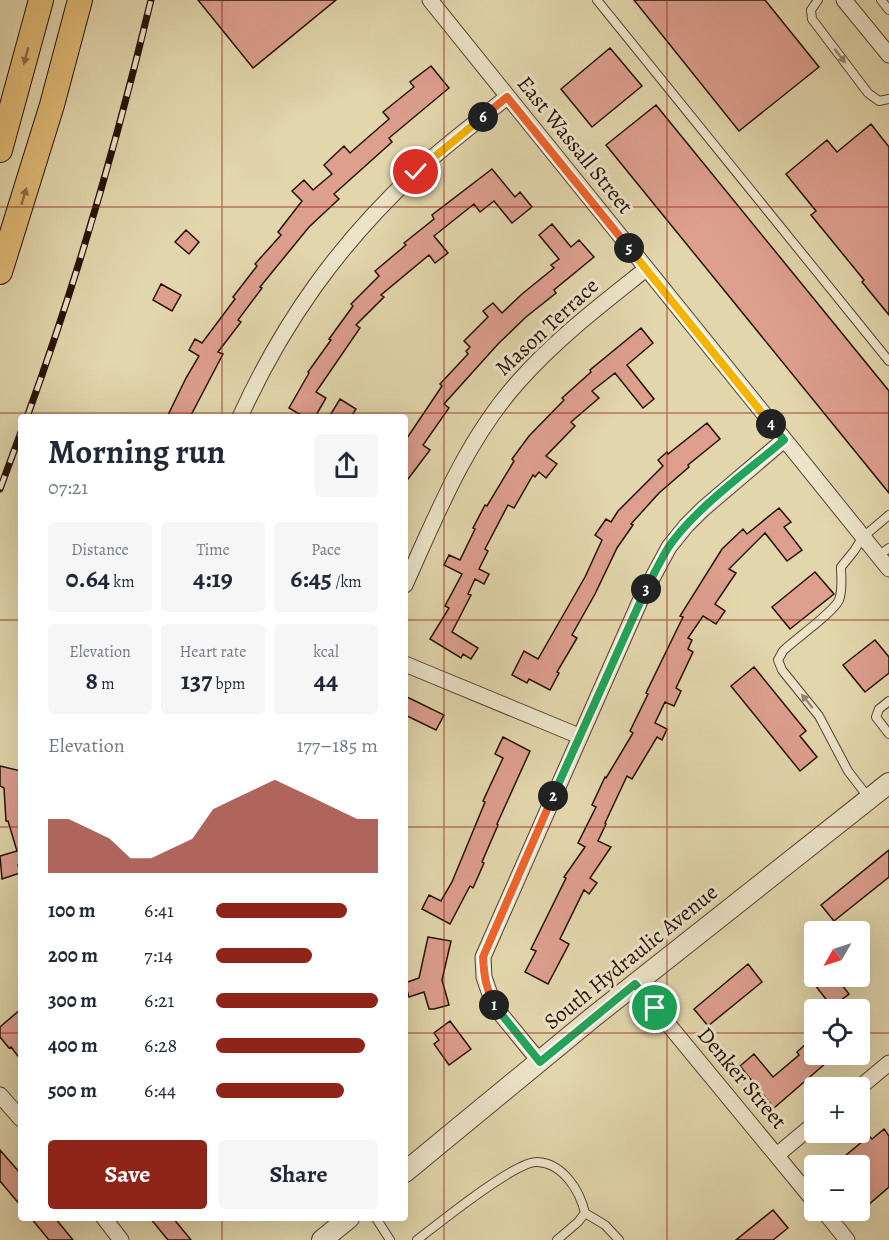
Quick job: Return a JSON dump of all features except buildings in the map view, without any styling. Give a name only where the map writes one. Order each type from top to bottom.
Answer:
[{"type":"main road","points":[[0,150],[41,0]]},
{"type":"main road","points":[[0,272],[52,105],[80,0]]},
{"type":"street","name":"East Wassall Street","points":[[430,0],[863,537],[884,552],[889,569]]},
{"type":"street","points":[[844,0],[889,55]]},
{"type":"street","points":[[241,414],[261,371],[285,330],[312,288],[351,240],[416,172],[507,97]]},
{"type":"street","name":"Mason Terrace","points":[[408,579],[460,466],[496,410],[537,362],[646,268]]},
{"type":"street","points":[[540,1062],[494,1005],[484,977],[483,957],[579,736],[640,602],[669,547],[703,509],[784,440]]},
{"type":"street","points":[[408,665],[579,736]]},
{"type":"street","name":"South Hydraulic Avenue","points":[[408,1170],[635,984],[889,783]]},
{"type":"street","name":"Denker Street","points":[[635,984],[804,1189]]},
{"type":"street","points":[[870,1080],[889,1064]]},
{"type":"street","points":[[0,1095],[18,1116]]},
{"type":"street","points":[[777,1155],[804,1132]]},
{"type":"street","points":[[106,1221],[121,1240]]},
{"type":"street","points":[[322,1240],[345,1221]]},
{"type":"street","points":[[832,1221],[847,1240]]},
{"type":"lane","points":[[597,0],[889,361]]},
{"type":"lane","points":[[818,0],[811,10],[812,19],[868,93],[879,101],[889,99]]},
{"type":"lane","points":[[881,0],[889,10]]},
{"type":"lane","points":[[869,799],[848,771],[819,716],[782,670],[778,660],[783,651],[831,610],[839,600],[841,567],[863,537],[889,515]]},
{"type":"lane","points":[[889,701],[879,709],[876,717],[889,734]]},
{"type":"lane","points":[[417,1240],[469,1200],[516,1170],[536,1162],[554,1166],[569,1180],[581,1197],[585,1213],[619,1240]]},
{"type":"lane","points":[[557,1240],[585,1213]]},
{"type":"lane","points":[[378,1221],[390,1240]]},
{"type":"railway","points":[[28,414],[63,314],[95,210],[151,0]]},
{"type":"railway","points":[[0,489],[18,440]]},
{"type":"route","points":[[416,172],[507,97],[784,440],[703,509],[669,547],[640,602],[579,736],[483,957],[484,977],[494,1005],[540,1062],[635,984],[655,1008]]}]
